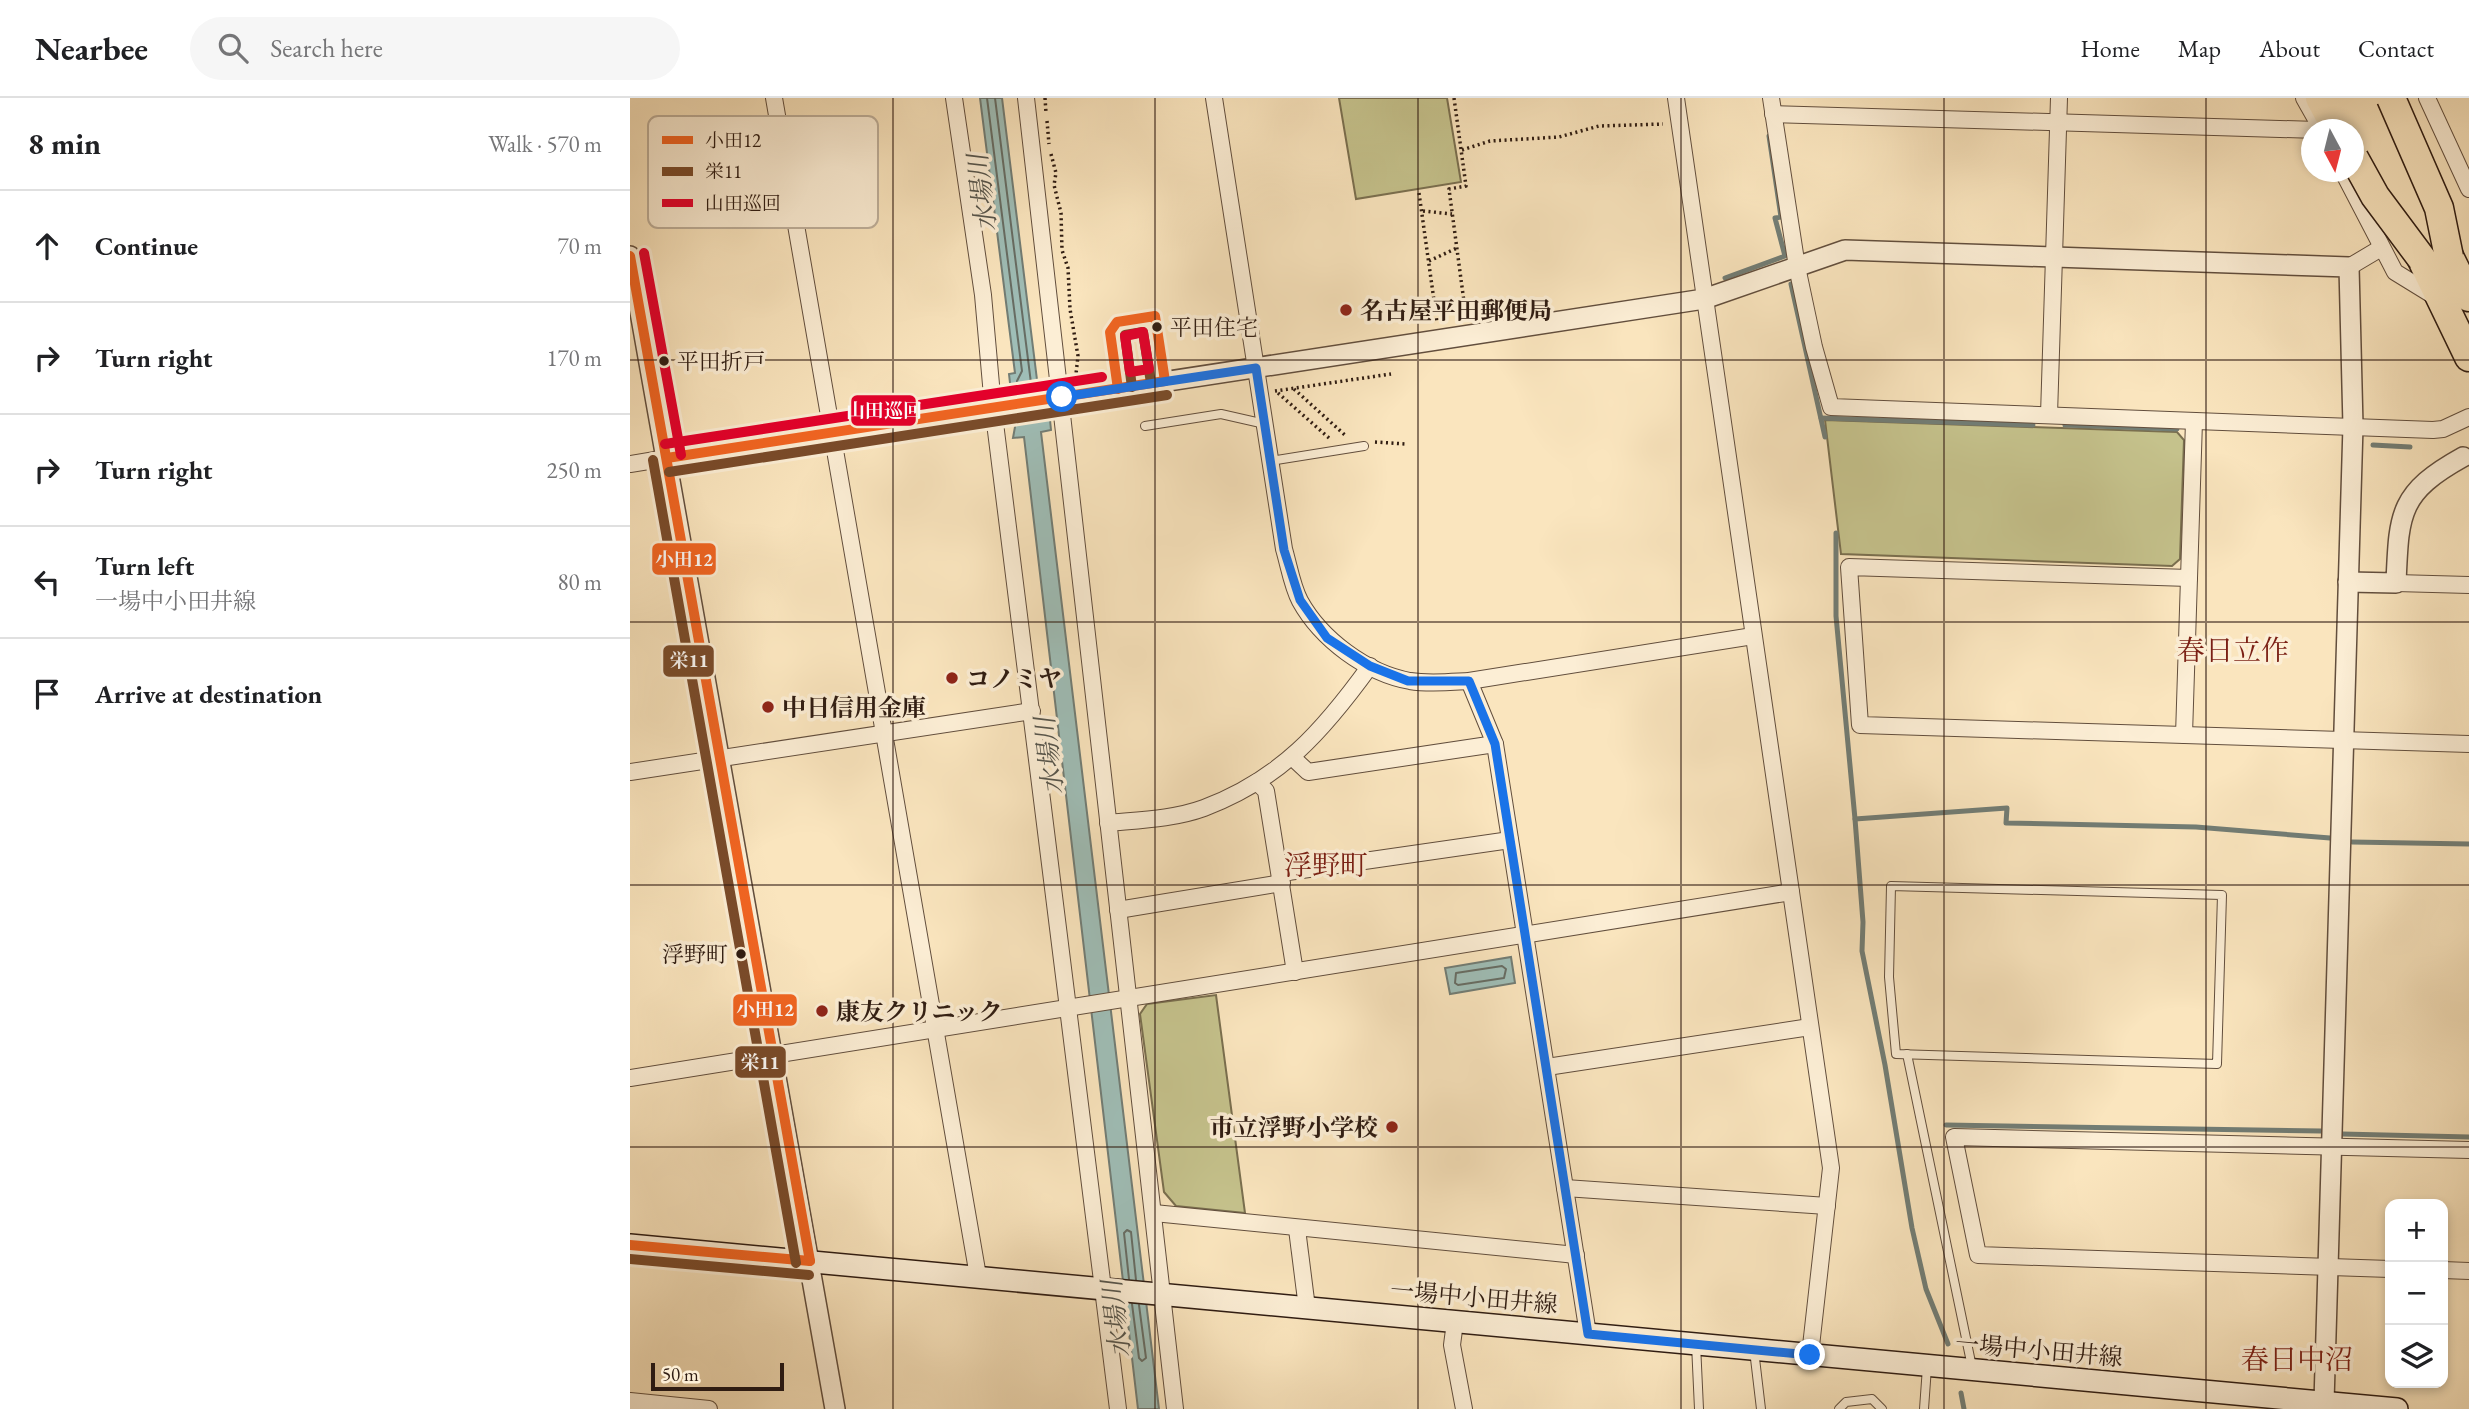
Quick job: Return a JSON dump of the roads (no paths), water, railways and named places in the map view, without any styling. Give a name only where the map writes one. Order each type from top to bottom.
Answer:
[{"type":"highway","points":[[2320,98],[2331,119]]},
{"type":"highway","points":[[2344,98],[2436,258]]},
{"type":"highway","points":[[2371,98],[2436,258],[2469,357]]},
{"type":"highway","points":[[2391,98],[2439,208],[2436,258]]},
{"type":"highway","points":[[2364,176],[2375,196],[2436,258],[2469,297]]},
{"type":"main road","name":"一場中小田井線","points":[[630,1245],[1972,1370],[2259,1403],[2397,1409]]},
{"type":"street","points":[[774,98],[777,116]]},
{"type":"street","points":[[954,98],[998,406],[1032,711],[1072,1008],[1118,1409]]},
{"type":"street","points":[[1026,98],[1057,398],[1118,910],[1125,999],[1154,1213],[1156,1294],[1175,1409]]},
{"type":"street","points":[[1214,98],[1284,550],[1300,600],[1327,638],[1370,666],[1408,681],[1469,681],[1753,636]]},
{"type":"street","points":[[1676,98],[1831,1168],[1810,1355]]},
{"type":"street","points":[[2049,415],[2059,98]]},
{"type":"street","points":[[2304,98],[2314,119]]},
{"type":"street","points":[[2427,98],[2469,189]]},
{"type":"street","points":[[2301,129],[2057,122],[1772,106],[1797,267],[1814,347],[1831,407],[2442,429],[2469,417]]},
{"type":"street","points":[[2348,182],[2398,276],[2434,296]]},
{"type":"street","points":[[797,228],[978,1276]]},
{"type":"street","points":[[630,464],[1704,299],[1845,250],[2349,267],[2381,248]]},
{"type":"street","points":[[630,256],[722,759],[835,1409]]},
{"type":"street","points":[[2324,1406],[2353,426],[2349,267]]},
{"type":"street","points":[[2184,735],[2193,421]]},
{"type":"street","points":[[2396,583],[2398,532],[2404,511],[2414,492],[2432,474],[2463,457]]},
{"type":"street","points":[[2189,578],[1849,567],[1860,725],[2469,744]]},
{"type":"street","points":[[2348,582],[2469,585]]},
{"type":"street","points":[[1108,823],[1160,817],[1203,808],[1257,782],[1293,758],[1334,716],[1370,666]]},
{"type":"street","points":[[1469,681],[1495,744],[1588,1334]]},
{"type":"street","points":[[630,772],[1032,711]]},
{"type":"street","points":[[1293,758],[1308,772],[1495,744]]},
{"type":"street","points":[[1257,782],[1266,791],[1295,972]]},
{"type":"street","points":[[1118,910],[1281,878],[1510,840]]},
{"type":"street","points":[[630,1078],[1791,892]]},
{"type":"street","points":[[1547,1067],[1810,1027]]},
{"type":"street","points":[[2385,1269],[1978,1255],[1954,1137],[2469,1150]]},
{"type":"street","points":[[1565,1188],[1827,1206]]},
{"type":"street","points":[[1154,1213],[1576,1255]]},
{"type":"street","points":[[1297,1229],[1307,1308]]},
{"type":"street","points":[[2448,1270],[2469,1271]]},
{"type":"street","points":[[1455,1322],[1452,1345],[1464,1409]]},
{"type":"street","points":[[635,1404],[709,1409]]},
{"type":"lane","points":[[1118,389],[1110,332],[1117,322],[1155,316],[1165,382]]},
{"type":"lane","points":[[1145,426],[1220,414],[1265,425]]},
{"type":"lane","points":[[1270,461],[1364,443]]},
{"type":"lane","points":[[1891,886],[2222,895],[2217,1064],[1907,1054],[1896,1054],[1889,977],[1891,886]]},
{"type":"lane","points":[[1907,1054],[1972,1370]]},
{"type":"lane","points":[[1696,1344],[1699,1409]]},
{"type":"lane","points":[[1755,1350],[1761,1409]]},
{"type":"lane","points":[[1924,1409],[1927,1366]]},
{"type":"lane","points":[[1839,1409],[1846,1402],[1872,1399],[1882,1409]]},
{"type":"water","points":[[980,98],[1002,98],[1042,420],[1050,420],[1051,430],[1041,432],[1159,1409],[1138,1409],[1024,437],[1013,438],[1015,427],[1009,374],[1015,373]]},
{"type":"water","points":[[1511,957],[1515,983],[1450,994],[1445,968]]},
{"type":"waterway","points":[[1725,278],[1785,256],[1775,218],[1781,217],[1769,136]]},
{"type":"waterway","points":[[1791,284],[1825,437]]},
{"type":"waterway","points":[[1821,418],[2033,425]]},
{"type":"waterway","points":[[2065,425],[2177,429]]},
{"type":"waterway","points":[[2373,445],[2410,447]]},
{"type":"waterway","points":[[1836,533],[1836,616],[1863,922],[1862,951],[1885,1065],[1912,1228],[1926,1289],[1948,1344]]},
{"type":"waterway","points":[[1855,819],[2007,808],[2006,823],[2196,827],[2330,838]]},
{"type":"waterway","points":[[2352,842],[2469,844]]},
{"type":"waterway","points":[[1946,1125],[2321,1131]]},
{"type":"waterway","points":[[2342,1134],[2469,1137]]},
{"type":"waterway","points":[[1961,1393],[1964,1409]]},
{"type":"place","name":"名古屋平田郵便局","points":[[1346,310]]},
{"type":"place","name":"平田住宅","points":[[1157,327]]},
{"type":"place","name":"平田折戸","points":[[664,361]]},
{"type":"place","name":"コノミヤ","points":[[952,678]]},
{"type":"place","name":"中日信用金庫","points":[[768,707]]},
{"type":"place","name":"浮野町","points":[[741,954]]},
{"type":"place","name":"康友クリニック","points":[[822,1011]]},
{"type":"place","name":"市立浮野小学校","points":[[1392,1127]]},
{"type":"district","name":"春日立作","points":[[2233,650]]},
{"type":"district","name":"浮野町","points":[[1326,865]]},
{"type":"district","name":"春日中沼","points":[[2297,1359]]},
{"type":"water label","name":"水場川","points":[[982,193]]},
{"type":"water label","name":"水場川","points":[[1049,756]]},
{"type":"water label","name":"水場川","points":[[1116,1319]]}]
